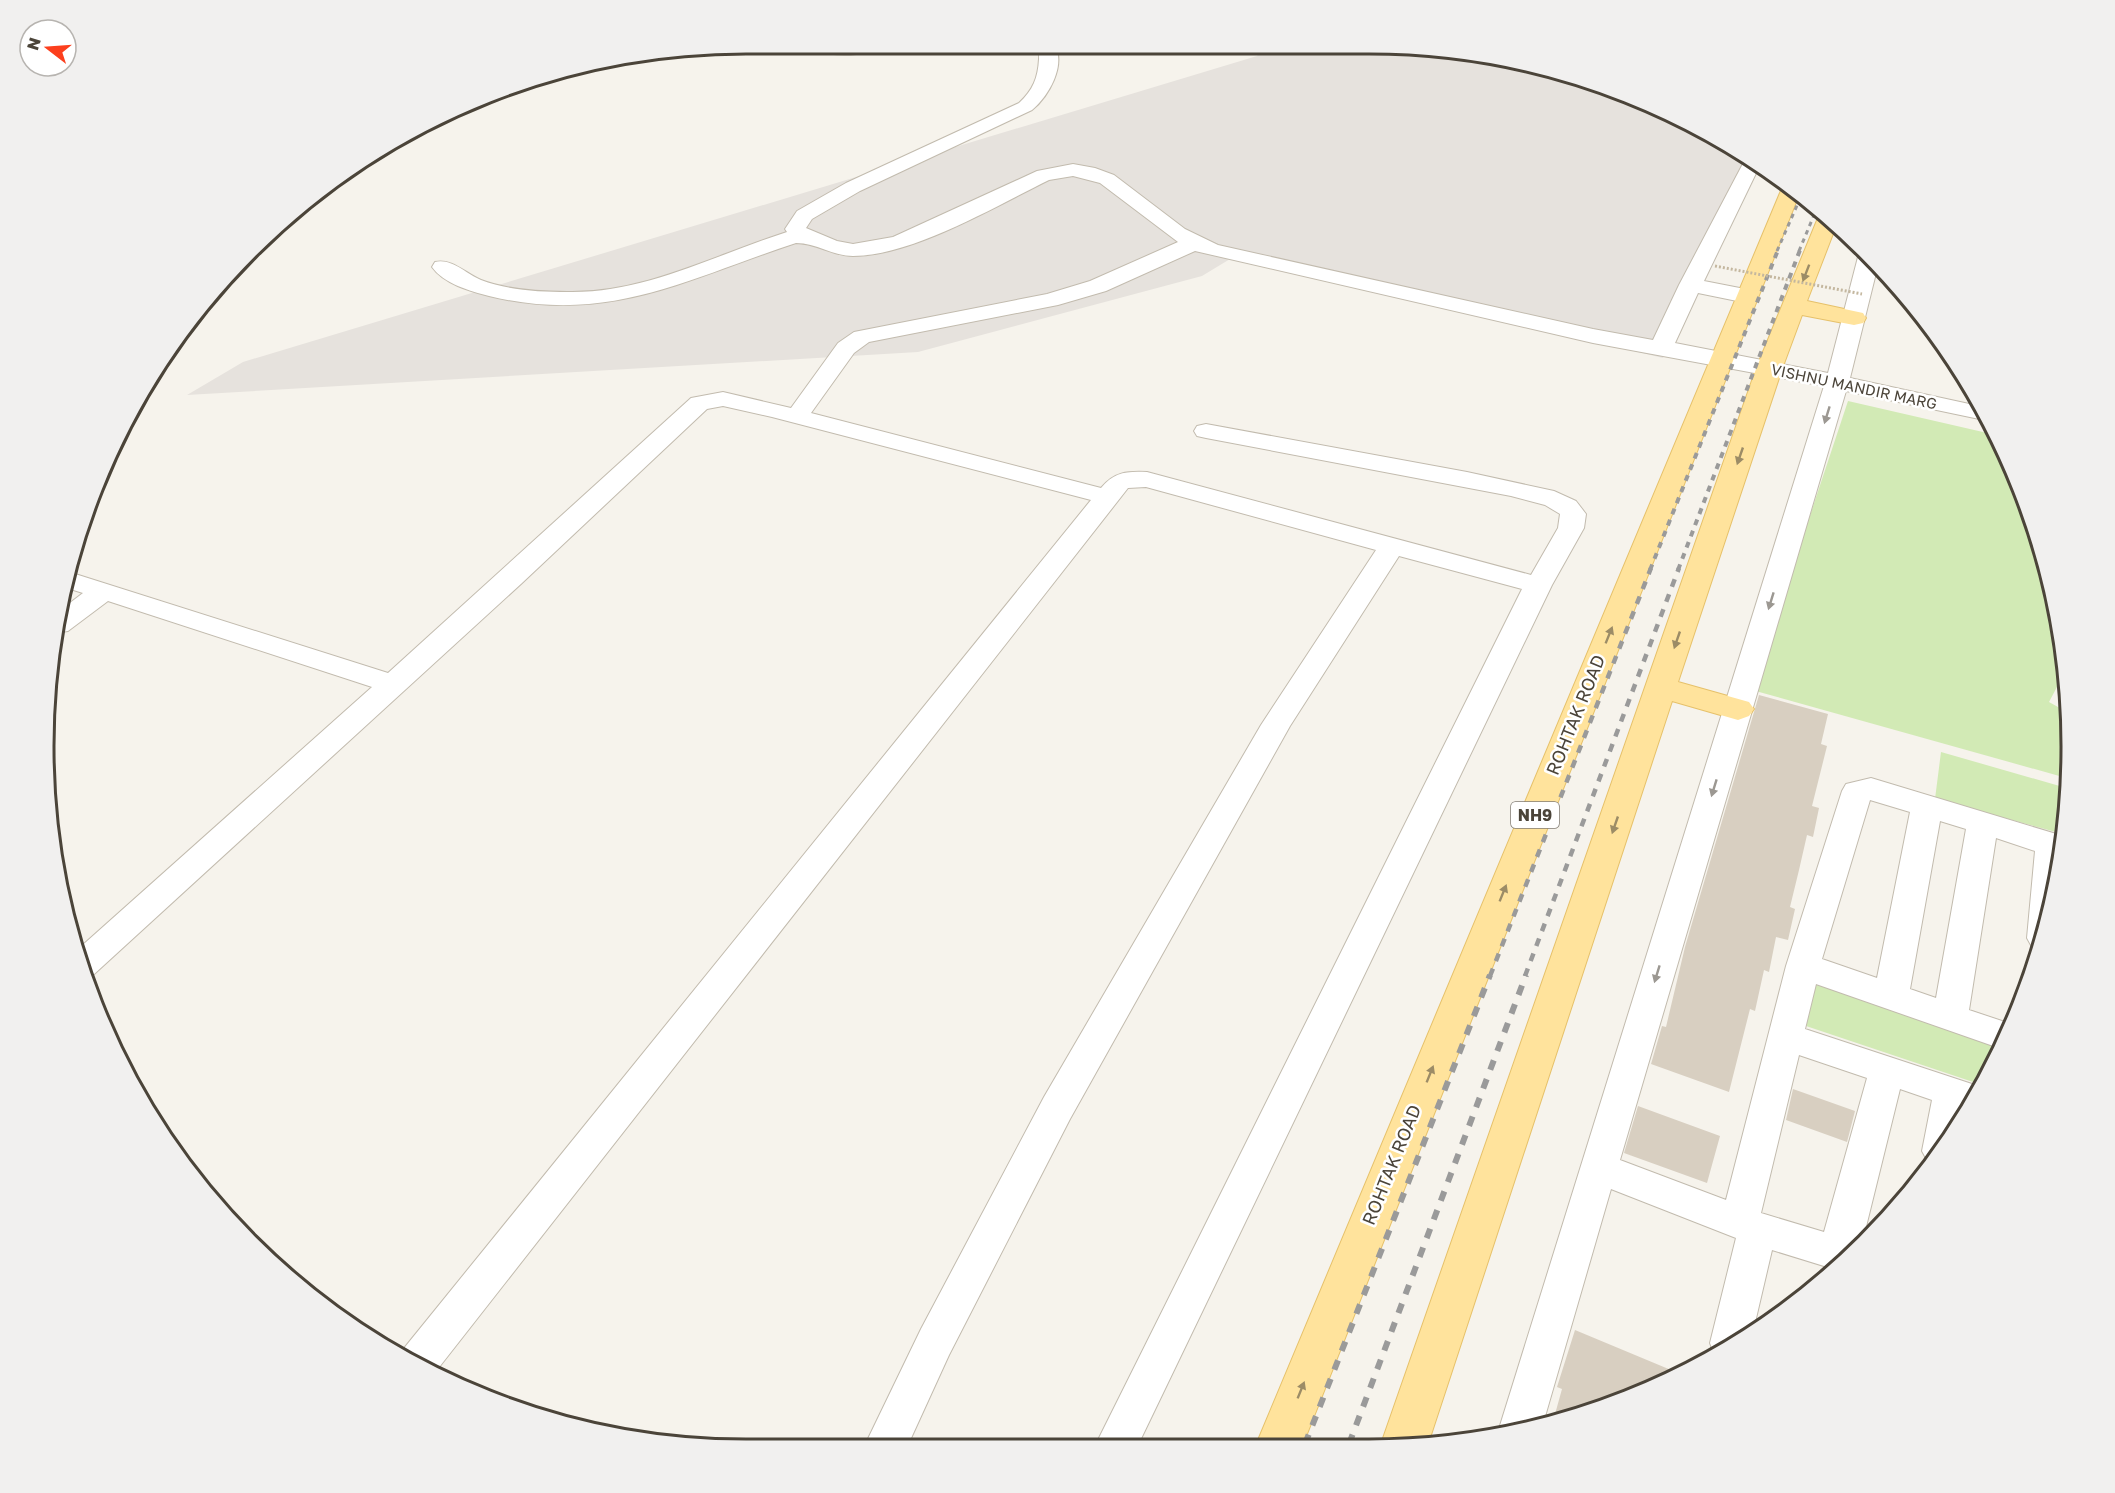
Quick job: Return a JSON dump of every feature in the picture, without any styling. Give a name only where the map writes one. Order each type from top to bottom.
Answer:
[{"type":"main road","name":"ROHTAK ROAD","points":[[1281,1439],[1788,196]]},
{"type":"main road","points":[[1406,1438],[1770,369],[1825,226]]},
{"type":"main road","points":[[1794,306],[1853,304]]},
{"type":"main road","points":[[1661,688],[1738,710]]},
{"type":"street","points":[[443,267],[470,285],[503,293],[542,298],[606,297],[802,236],[795,229],[804,215],[853,187],[1015,113],[1032,103],[1040,92],[1048,72],[1048,54]]},
{"type":"street","points":[[1670,350],[1665,348],[1664,341],[1749,168]]},
{"type":"street","name":"VISHNU MANDIR MARG","points":[[802,236],[813,237],[842,250],[876,248],[923,233],[1044,175],[1073,170],[1088,172],[1107,179],[1154,216],[1194,243],[1212,250],[1581,333],[1837,382],[1975,413]]},
{"type":"street","points":[[797,416],[846,348],[862,337],[1050,300],[1098,286],[1194,243]]},
{"type":"street","points":[[1522,1421],[1837,382],[1853,304],[1866,266]]},
{"type":"street","points":[[1690,285],[1747,296]]},
{"type":"street","points":[[88,960],[699,403],[723,399],[1108,496]]},
{"type":"street","points":[[1119,1439],[1538,585],[1571,528],[1573,514],[1567,506],[1554,499],[1377,462],[1308,452],[1206,431]]},
{"type":"street","points":[[422,1358],[1119,482],[1132,479],[1147,480],[1538,585]]},
{"type":"street","points":[[889,1439],[935,1342],[1057,1108],[1276,725],[1392,546]]},
{"type":"street","points":[[74,582],[393,684]]},
{"type":"street","points":[[66,619],[104,591]]},
{"type":"street","points":[[1731,1336],[1749,1226],[1785,1036],[1803,966],[1857,791],[1870,789],[2054,844]]},
{"type":"street","points":[[1891,997],[1927,806]]},
{"type":"street","points":[[1950,1017],[1983,823]]},
{"type":"street","points":[[1803,966],[1998,1034]]},
{"type":"street","points":[[1785,1036],[1963,1096]]},
{"type":"street","points":[[1845,1248],[1887,1071]]},
{"type":"street","points":[[1598,1168],[1749,1226],[1840,1253]]},
{"type":"path","points":[[1715,266],[1862,294],[1853,304]]},
{"type":"shaded area","points":[[1259,54],[1414,55],[1504,67],[1591,91],[1634,107],[1675,125],[1744,165],[1693,258],[1670,342],[1663,358],[1235,256],[1202,276],[918,352],[187,395],[243,362]]},
{"type":"green space","points":[[1848,401],[1986,433],[2024,524],[2048,611],[2058,685],[2049,702],[2060,708],[2060,776],[1752,690]]},
{"type":"green space","points":[[1941,752],[2060,786],[2056,832],[1935,799]]},
{"type":"green space","points":[[1817,981],[1996,1039],[1974,1082],[1806,1026]]},
{"type":"building","points":[[1759,695],[1828,714],[1821,744],[1827,746],[1812,806],[1819,808],[1813,837],[1807,835],[1790,907],[1795,909],[1788,940],[1776,937],[1769,972],[1764,970],[1755,1011],[1750,1009],[1729,1092],[1651,1064],[1662,1026],[1666,1027],[1685,947]]},
{"type":"building","points":[[1793,1089],[1855,1111],[1847,1142],[1786,1120]]},
{"type":"building","points":[[1638,1106],[1720,1136],[1707,1183],[1624,1153]]},
{"type":"building","points":[[1575,1330],[1671,1370],[1591,1402],[1555,1413],[1562,1389],[1557,1387]]},
{"type":"railway","points":[[1777,251],[1798,203]]},
{"type":"railway","points":[[1799,251],[1813,216]]},
{"type":"railway","points":[[1650,570],[1778,250]]},
{"type":"railway","points":[[1678,570],[1800,250]]},
{"type":"railway","points":[[1490,976],[1651,568]]},
{"type":"railway","points":[[1525,976],[1679,568]]},
{"type":"railway","points":[[1307,1439],[1490,975]]},
{"type":"railway","points":[[1351,1439],[1526,975]]}]
